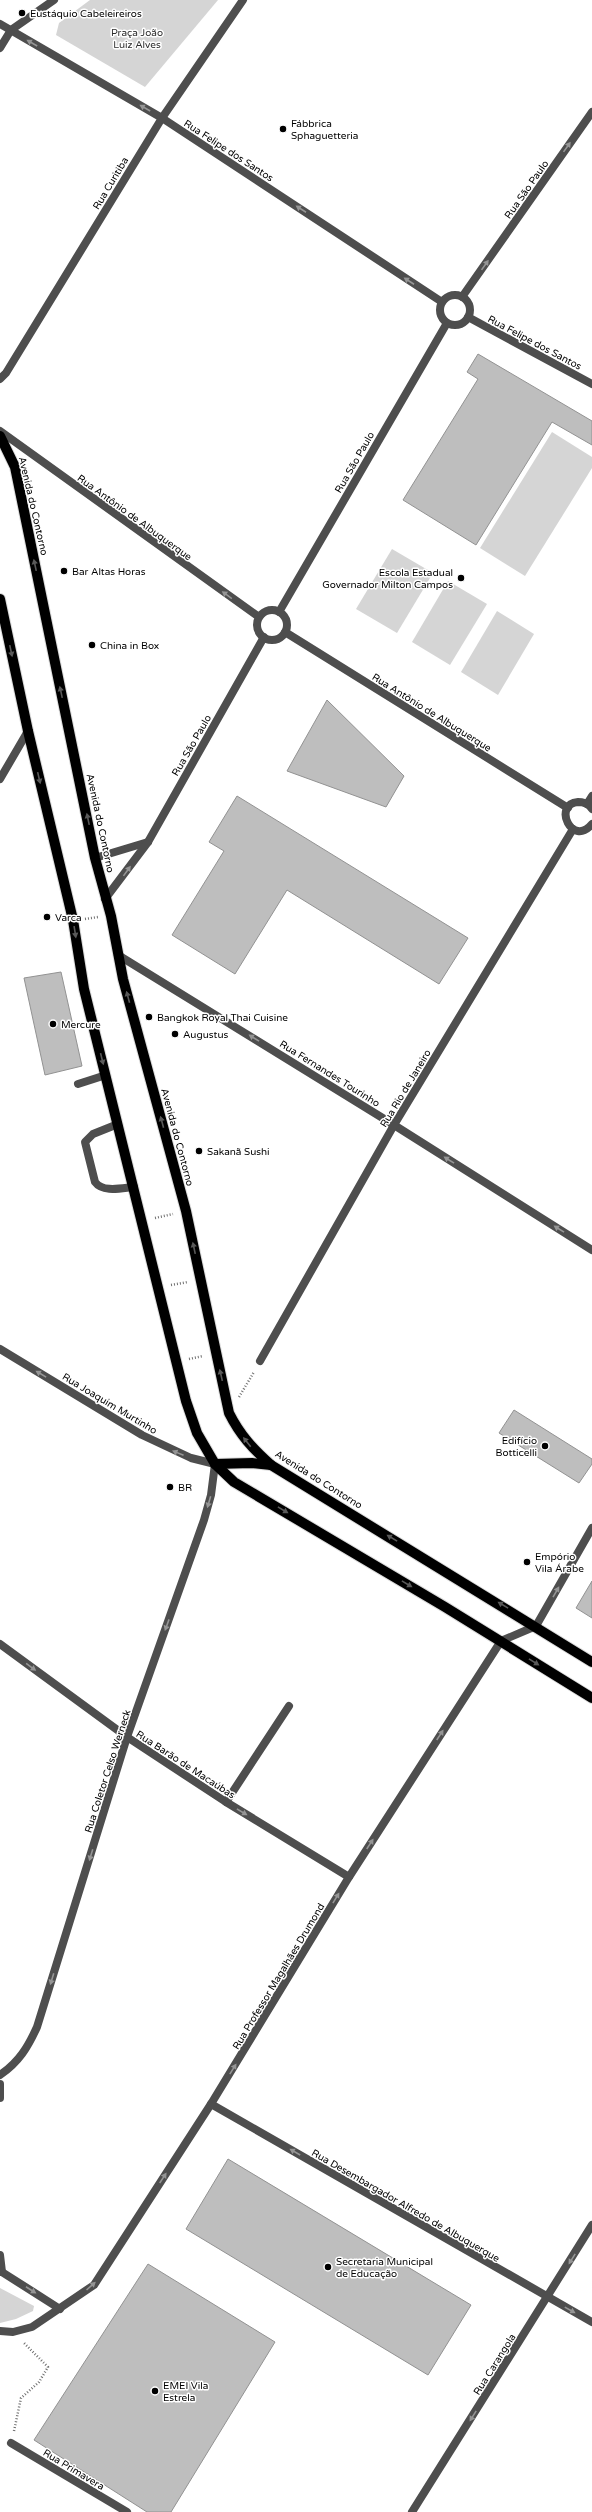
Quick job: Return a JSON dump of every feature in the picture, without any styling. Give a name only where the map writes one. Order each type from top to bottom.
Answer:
[{"type":"main road","name":"Avenida do Contorno","points":[[0,436],[15,467],[95,858],[105,899],[111,916],[118,955],[186,1211],[229,1413],[249,1446],[271,1465],[536,1626],[592,1662]]},
{"type":"main road","points":[[0,599],[28,731],[73,920],[84,989],[134,1187],[157,1288],[197,1433],[215,1464],[234,1482],[501,1641],[592,1698]]},
{"type":"main road","points":[[215,1464],[252,1463],[271,1465]]},
{"type":"street","points":[[0,48],[11,30],[54,0]]},
{"type":"street","name":"Rua Curitiba","points":[[0,379],[6,373],[162,118],[243,0]]},
{"type":"street","name":"Rua Felipe dos Santos","points":[[0,24],[162,118],[442,302]]},
{"type":"street","name":"Rua São Paulo","points":[[462,297],[592,112]]},
{"type":"street","points":[[449,296],[462,297],[470,308],[468,317],[461,324],[447,323],[440,316],[442,302],[449,296]]},
{"type":"street","name":"Rua Felipe dos Santos","points":[[468,317],[592,384]]},
{"type":"street","name":"Rua São Paulo","points":[[279,612],[447,323]]},
{"type":"street","name":"Rua Antônio de Albuquerque","points":[[0,431],[259,617]]},
{"type":"street","points":[[271,610],[279,612],[286,618],[285,632],[274,640],[264,637],[258,630],[259,617],[271,610]]},
{"type":"street","name":"Rua Antônio de Albuquerque","points":[[285,632],[568,808]]},
{"type":"street","name":"Rua São Paulo","points":[[105,899],[148,842],[264,637]]},
{"type":"street","points":[[0,779],[28,731]]},
{"type":"street","points":[[592,796],[589,807],[575,803],[568,808],[567,822],[573,829],[582,830],[592,824]]},
{"type":"street","name":"Rua Rio de Janeiro","points":[[260,1361],[394,1125],[573,829]]},
{"type":"street","points":[[95,858],[148,842]]},
{"type":"street","name":"Rua Fernandes Tourinho","points":[[118,955],[394,1125],[592,1250]]},
{"type":"street","points":[[78,1084],[106,1075]]},
{"type":"street","points":[[118,1124],[93,1134],[85,1142],[95,1182],[98,1187],[105,1189],[134,1187]]},
{"type":"street","name":"Rua Joaquim Murtinho","points":[[0,1349],[142,1435],[191,1458],[215,1464]]},
{"type":"street","name":"Rua Coletor Celso Werneck","points":[[0,2074],[12,2067],[26,2050],[37,2027],[127,1737],[212,1495],[215,1464]]},
{"type":"street","points":[[501,1641],[536,1626],[592,1528]]},
{"type":"street","name":"Rua Professor Magalhães Drumond","points":[[0,2331],[13,2332],[32,2327],[94,2285],[211,2104],[349,1877],[501,1641]]},
{"type":"street","name":"Rua Barão de Macaúbas","points":[[0,1644],[127,1737],[226,1802],[349,1877]]},
{"type":"street","points":[[226,1802],[289,1706]]},
{"type":"street","points":[[0,2084],[0,2098]]},
{"type":"street","name":"Rua Desembargador Alfredo de Albuquerque","points":[[211,2104],[592,2322]]},
{"type":"street","name":"Rua Carangola","points":[[412,2512],[592,2225]]},
{"type":"street","points":[[0,2255],[1,2273],[60,2309]]},
{"type":"street","name":"Rua Primavera","points":[[11,2443],[127,2512]]},
{"type":"path","points":[[73,920],[111,916]]},
{"type":"path","points":[[142,1221],[186,1211]]},
{"type":"path","points":[[157,1288],[200,1279]]},
{"type":"path","points":[[176,1361],[216,1354]]},
{"type":"path","points":[[229,1413],[260,1361]]},
{"type":"path","points":[[11,2443],[21,2398],[39,2382],[48,2367],[13,2332]]},
{"type":"green space","name":"Praça João Luiz Alves","points":[[90,0],[218,0],[145,87],[56,35],[59,23]]},
{"type":"green space","points":[[552,432],[592,457],[592,468],[525,576],[480,548]]},
{"type":"green space","points":[[392,549],[433,573],[397,633],[356,609]]},
{"type":"green space","points":[[448,581],[487,604],[450,665],[412,642]]},
{"type":"green space","points":[[497,611],[534,634],[498,695],[461,672]]},
{"type":"green space","points":[[0,2288],[34,2306],[33,2311],[16,2319],[0,2323]]},
{"type":"building","points":[[478,354],[592,421],[592,445],[552,422],[476,545],[403,500],[478,379],[467,372]]},
{"type":"building","points":[[327,700],[404,776],[386,807],[287,771]]},
{"type":"building","points":[[237,796],[468,938],[439,984],[287,890],[235,974],[172,935],[224,851],[209,842]]},
{"type":"building","points":[[61,972],[82,1066],[45,1075],[24,978]]},
{"type":"building","name":"Edifício Botticelli","points":[[514,1410],[592,1459],[592,1464],[579,1483],[499,1433]]},
{"type":"building","points":[[592,1581],[592,1618],[576,1608]]},
{"type":"building","name":"Secretaria Municipal de Educação","points":[[228,2159],[471,2305],[428,2375],[186,2229]]},
{"type":"building","name":"EMEI Vila Estrela","points":[[148,2264],[275,2342],[171,2512],[147,2512],[34,2440]]},
{"type":"place","name":"Eustáquio Cabeleireiros","points":[[22,13]]},
{"type":"place","name":"Fábbrica Sphaguetteria","points":[[283,129]]},
{"type":"place","name":"Bar Altas Horas","points":[[64,571]]},
{"type":"place","name":"Escola Estadual Governador Milton Campos","points":[[461,578]]},
{"type":"place","name":"China in Box","points":[[92,645]]},
{"type":"place","name":"Varca","points":[[47,917]]},
{"type":"place","name":"Bangkok Royal Thai Cuisine","points":[[149,1017]]},
{"type":"place","name":"Mercure","points":[[53,1024]]},
{"type":"place","name":"Augustus","points":[[175,1034]]},
{"type":"place","name":"Sakanã Sushi","points":[[199,1151]]},
{"type":"place","name":"Edifício Botticelli","points":[[545,1446]]},
{"type":"place","name":"BR","points":[[170,1487]]},
{"type":"place","name":"Empório Vila Árabe","points":[[527,1562]]},
{"type":"place","name":"Secretaria Municipal de Educação","points":[[328,2267]]},
{"type":"place","name":"EMEI Vila Estrela","points":[[155,2391]]}]
